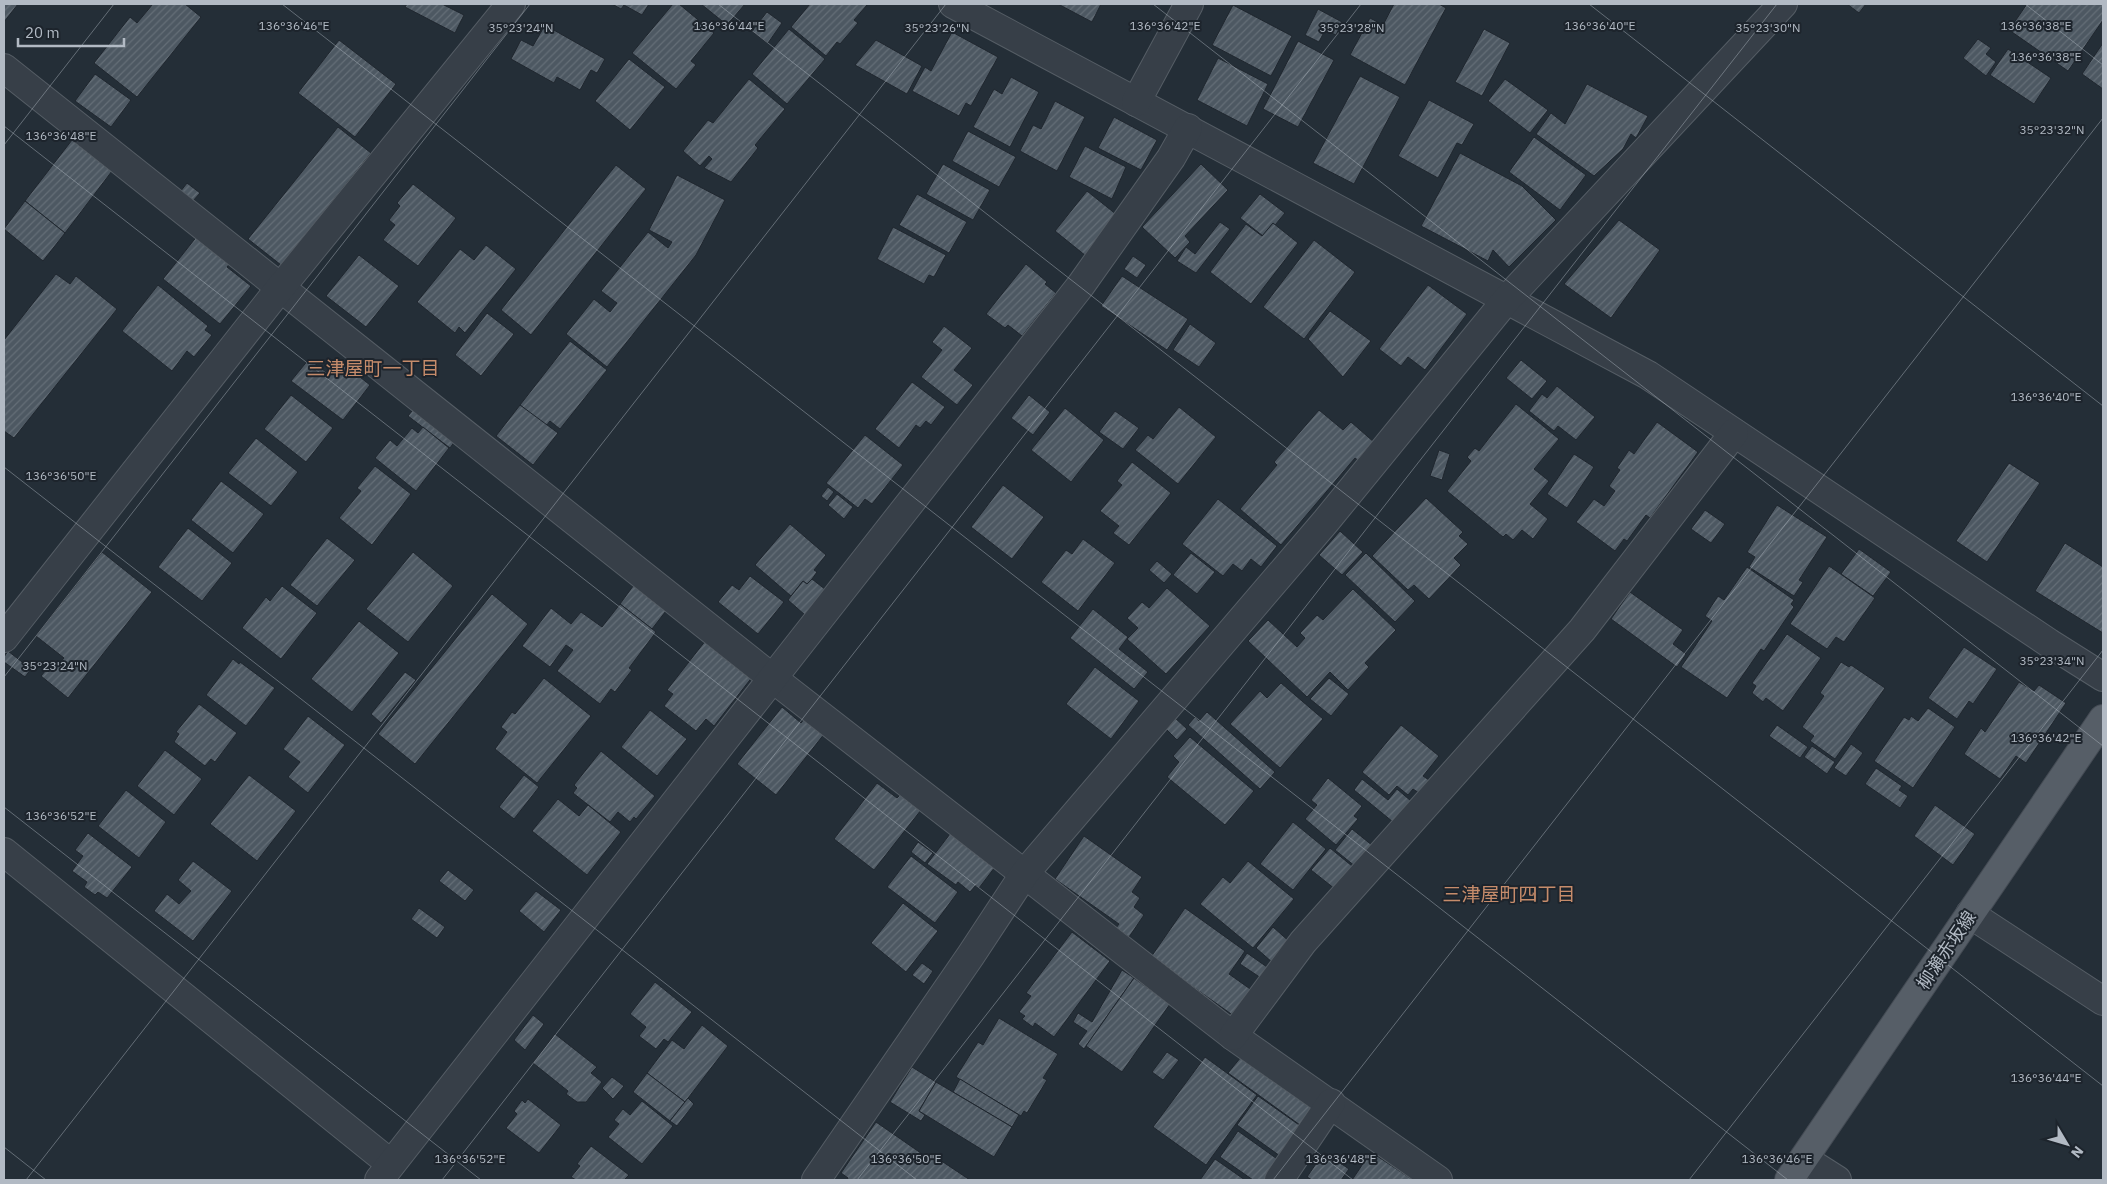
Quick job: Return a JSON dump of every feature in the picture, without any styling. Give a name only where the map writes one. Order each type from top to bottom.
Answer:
[{"type":"main road","name":"柳瀬赤坂線","points":[[1797,1170],[2103,719]]},
{"type":"street","points":[[4,638],[281,287],[511,4]]},
{"type":"street","points":[[953,4],[1648,374],[2103,677]]},
{"type":"street","points":[[1136,102],[1189,4]]},
{"type":"street","points":[[816,1180],[971,955],[1024,873],[1326,521],[1508,298],[1783,4]]},
{"type":"street","points":[[4,68],[771,677],[1233,1036],[1331,1103],[1438,1180]]},
{"type":"street","points":[[4,852],[385,1172],[771,677],[1081,285],[1171,158],[1188,128]]},
{"type":"street","points":[[1233,1036],[1303,942],[1582,630],[1734,433]]},
{"type":"street","points":[[1970,914],[2103,1001]]},
{"type":"street","points":[[1279,1180],[1331,1103]]},
{"type":"street","points":[[1797,1170],[1837,1180]]},
{"type":"building","points":[[4,4],[18,4],[4,22]]},
{"type":"building","points":[[153,4],[185,4],[201,17],[137,97],[94,63],[130,17],[137,23]]},
{"type":"building","points":[[407,4],[442,4],[464,15],[455,33],[405,7]]},
{"type":"building","points":[[612,4],[649,4],[642,15],[624,5],[621,9]]},
{"type":"building","points":[[673,4],[679,4],[714,33],[691,61],[696,65],[676,89],[632,53]]},
{"type":"building","points":[[701,4],[745,4],[727,25]]},
{"type":"building","points":[[810,4],[867,5],[854,20],[858,23],[840,44],[837,42],[826,56],[791,27]]},
{"type":"building","points":[[1058,4],[1101,4],[1092,22]]},
{"type":"building","points":[[1394,4],[1439,4],[1446,8],[1405,85],[1350,55],[1370,18],[1383,25]]},
{"type":"building","points":[[1847,4],[1866,4],[1859,13]]},
{"type":"building","points":[[2027,4],[2103,4],[2103,20],[2068,71],[2009,30]]},
{"type":"building","points":[[1233,5],[1292,36],[1271,76],[1212,45]]},
{"type":"building","points":[[1318,9],[1342,22],[1336,35],[1325,30],[1319,42],[1305,35]]},
{"type":"building","points":[[767,12],[782,23],[768,43],[752,31]]},
{"type":"building","points":[[545,25],[605,59],[597,73],[591,70],[580,90],[557,77],[554,83],[511,59],[521,40],[533,46]]},
{"type":"building","points":[[789,29],[825,59],[787,104],[752,74]]},
{"type":"building","points":[[1484,29],[1510,43],[1482,96],[1455,82]]},
{"type":"building","points":[[952,32],[998,57],[971,106],[966,103],[959,116],[912,91],[925,67],[931,71]]},
{"type":"building","points":[[1978,39],[1991,48],[1986,54],[1996,62],[1986,76],[1963,58]]},
{"type":"building","points":[[339,40],[396,84],[355,137],[298,93]]},
{"type":"building","points":[[876,40],[922,66],[907,94],[855,65]]},
{"type":"building","points":[[1298,41],[1334,60],[1298,127],[1263,109]]},
{"type":"building","points":[[2103,43],[2103,89],[2082,74]]},
{"type":"building","points":[[2008,49],[2051,78],[2034,104],[1990,75]]},
{"type":"building","points":[[1218,58],[1268,84],[1247,126],[1197,100]]},
{"type":"building","points":[[629,59],[665,87],[630,130],[595,101]]},
{"type":"building","points":[[95,74],[131,100],[111,127],[75,101]]},
{"type":"building","points":[[1360,76],[1400,97],[1354,184],[1313,163]]},
{"type":"building","points":[[1011,77],[1039,92],[1010,147],[973,127],[994,89],[1002,94]]},
{"type":"building","points":[[749,79],[785,109],[755,145],[758,148],[731,182],[704,168],[712,159],[709,156],[700,166],[683,151],[708,120],[713,123]]},
{"type":"building","points":[[1505,79],[1548,110],[1530,133],[1488,101]]},
{"type":"building","points":[[1587,84],[1648,116],[1636,138],[1631,134],[1623,149],[1594,176],[1536,134],[1551,113],[1565,124]]},
{"type":"building","points":[[1429,100],[1474,124],[1462,145],[1457,143],[1438,178],[1398,156]]},
{"type":"building","points":[[1055,101],[1085,117],[1057,171],[1020,151],[1033,125],[1041,129]]},
{"type":"building","points":[[1114,117],[1157,140],[1141,170],[1098,148]]},
{"type":"building","points":[[338,127],[371,153],[281,265],[248,239]]},
{"type":"building","points":[[968,131],[1016,157],[999,187],[952,161]]},
{"type":"building","points":[[1534,137],[1586,175],[1560,210],[1509,172]]},
{"type":"building","points":[[72,140],[112,171],[65,233],[25,201]]},
{"type":"building","points":[[1085,146],[1126,167],[1112,199],[1069,177]]},
{"type":"building","points":[[1460,153],[1522,186],[1556,220],[1509,267],[1493,250],[1488,261],[1421,226]]},
{"type":"building","points":[[943,164],[990,190],[973,220],[926,194]]},
{"type":"building","points":[[1201,164],[1228,190],[1185,236],[1190,242],[1175,258],[1142,227]]},
{"type":"building","points":[[616,165],[646,189],[531,335],[501,310]]},
{"type":"building","points":[[677,175],[725,200],[696,255],[607,367],[566,334],[594,299],[610,312],[617,303],[601,291],[648,232],[668,248],[672,242],[649,230]]},
{"type":"building","points":[[187,183],[200,193],[192,202],[180,192]]},
{"type":"building","points":[[413,184],[456,218],[418,266],[383,240],[395,225],[389,220],[400,206],[397,203]]},
{"type":"building","points":[[1087,191],[1117,215],[1086,256],[1055,231]]},
{"type":"building","points":[[917,194],[967,222],[949,253],[899,225]]},
{"type":"building","points":[[1260,194],[1285,213],[1275,225],[1273,223],[1263,236],[1240,218]]},
{"type":"building","points":[[25,201],[65,233],[43,261],[4,229]]},
{"type":"building","points":[[1619,220],[1660,250],[1611,318],[1564,284]]},
{"type":"building","points":[[1220,222],[1230,229],[1196,273],[1177,261],[1186,247],[1195,254]]},
{"type":"building","points":[[1273,223],[1298,243],[1251,304],[1210,272],[1246,224],[1262,236]]},
{"type":"building","points":[[893,227],[946,255],[934,277],[929,275],[924,284],[877,259]]},
{"type":"building","points":[[198,235],[231,262],[227,267],[251,286],[220,324],[163,279]]},
{"type":"building","points":[[1314,240],[1355,272],[1304,339],[1263,307]]},
{"type":"building","points":[[486,245],[516,269],[465,333],[459,327],[455,333],[417,302],[460,249],[474,260]]},
{"type":"building","points":[[359,255],[399,286],[366,327],[326,296]]},
{"type":"building","points":[[1133,256],[1146,265],[1137,278],[1124,269]]},
{"type":"building","points":[[1026,264],[1047,282],[1045,284],[1056,293],[1022,336],[1008,325],[1005,328],[986,314]]},
{"type":"building","points":[[56,274],[70,284],[76,276],[117,309],[14,438],[4,431],[4,340]]},
{"type":"building","points":[[1122,276],[1188,319],[1167,350],[1101,306]]},
{"type":"building","points":[[158,285],[208,326],[205,330],[212,335],[194,357],[187,351],[172,371],[122,331]]},
{"type":"building","points":[[1428,285],[1467,314],[1425,370],[1408,357],[1401,366],[1379,349]]},
{"type":"building","points":[[1330,311],[1371,341],[1343,377],[1308,339]]},
{"type":"building","points":[[487,313],[514,334],[481,376],[455,355]]},
{"type":"building","points":[[1190,324],[1216,343],[1199,367],[1173,350]]},
{"type":"building","points":[[944,326],[972,348],[954,370],[973,385],[957,405],[921,377],[942,350],[932,342]]},
{"type":"building","points":[[570,341],[607,370],[560,429],[550,421],[546,426],[520,405]]},
{"type":"building","points":[[336,358],[370,385],[343,420],[291,381],[309,359],[326,372]]},
{"type":"building","points":[[1521,360],[1547,381],[1532,399],[1506,378]]},
{"type":"building","points":[[912,382],[945,407],[931,425],[926,421],[920,428],[916,425],[899,448],[875,429]]},
{"type":"building","points":[[1557,386],[1595,417],[1576,440],[1558,426],[1554,431],[1529,411],[1542,394],[1547,398]]},
{"type":"building","points":[[291,395],[333,428],[306,462],[264,429]]},
{"type":"building","points":[[1029,395],[1050,412],[1033,435],[1011,418]]},
{"type":"building","points":[[1516,404],[1559,439],[1534,469],[1549,481],[1530,504],[1548,519],[1533,539],[1522,530],[1513,540],[1506,534],[1503,537],[1447,491],[1471,461],[1467,457],[1475,448],[1479,451]]},
{"type":"building","points":[[520,405],[558,433],[533,465],[496,436]]},
{"type":"building","points":[[416,406],[457,438],[450,448],[408,416]]},
{"type":"building","points":[[1179,407],[1216,437],[1178,484],[1135,450],[1148,435],[1153,439]]},
{"type":"building","points":[[1065,408],[1104,440],[1071,482],[1031,450]]},
{"type":"building","points":[[1319,410],[1343,430],[1351,422],[1375,443],[1359,461],[1355,458],[1281,545],[1240,509],[1277,465],[1274,462]]},
{"type":"building","points":[[1115,411],[1139,428],[1123,449],[1099,432]]},
{"type":"building","points":[[1657,422],[1698,452],[1650,518],[1646,515],[1627,541],[1624,539],[1615,551],[1576,522],[1594,499],[1604,506],[1615,491],[1609,486],[1620,470],[1617,468],[1629,450],[1634,454]]},
{"type":"building","points":[[423,427],[449,448],[416,491],[375,458],[390,440],[397,446],[412,428],[418,433]]},
{"type":"building","points":[[865,435],[903,465],[872,504],[865,499],[858,508],[826,483]]},
{"type":"building","points":[[256,438],[298,472],[271,506],[228,473]]},
{"type":"building","points":[[1439,450],[1450,454],[1442,480],[1430,476]]},
{"type":"building","points":[[1574,454],[1594,467],[1567,508],[1547,494]]},
{"type":"building","points":[[1132,462],[1171,493],[1129,545],[1113,533],[1119,526],[1100,511],[1122,485],[1117,481]]},
{"type":"building","points":[[2009,463],[2040,483],[1987,562],[1956,541]]},
{"type":"building","points":[[375,466],[411,494],[372,545],[339,518],[361,491],[357,488]]},
{"type":"building","points":[[221,481],[264,514],[233,553],[191,520]]},
{"type":"building","points":[[1003,485],[1044,517],[1012,559],[971,527]]},
{"type":"building","points":[[828,487],[834,492],[827,501],[821,496]]},
{"type":"building","points":[[837,494],[853,507],[844,519],[828,505]]},
{"type":"building","points":[[1426,498],[1463,532],[1459,536],[1468,544],[1454,558],[1461,565],[1429,599],[1414,585],[1408,590],[1372,556]]},
{"type":"building","points":[[1218,499],[1277,546],[1261,567],[1251,559],[1242,571],[1233,564],[1223,576],[1182,544]]},
{"type":"building","points":[[1777,505],[1827,537],[1799,580],[1803,582],[1794,596],[1749,567],[1755,557],[1747,552]]},
{"type":"building","points":[[1705,510],[1725,524],[1711,543],[1691,529]]},
{"type":"building","points":[[790,524],[826,555],[814,570],[817,572],[812,579],[807,584],[803,581],[791,596],[755,565]]},
{"type":"building","points":[[188,528],[232,563],[202,601],[158,567]]},
{"type":"building","points":[[1340,531],[1363,552],[1342,575],[1319,555]]},
{"type":"building","points":[[327,538],[355,560],[317,606],[290,585]]},
{"type":"building","points":[[1083,539],[1115,563],[1078,611],[1041,582],[1066,550],[1072,554]]},
{"type":"building","points":[[2065,543],[2103,567],[2103,633],[2035,591]]},
{"type":"building","points":[[1859,549],[1891,572],[1873,596],[1841,574]]},
{"type":"building","points":[[102,552],[152,592],[68,698],[41,676],[52,663],[56,667],[64,658],[36,636]]},
{"type":"building","points":[[413,552],[453,586],[408,642],[366,609]]},
{"type":"building","points":[[1191,553],[1215,572],[1197,594],[1173,575]]},
{"type":"building","points":[[1366,553],[1415,601],[1395,622],[1345,575]]},
{"type":"building","points":[[1157,561],[1172,574],[1164,583],[1149,570]]},
{"type":"building","points":[[1829,566],[1875,598],[1844,642],[1836,637],[1827,649],[1790,624]]},
{"type":"building","points":[[1747,567],[1794,600],[1791,604],[1794,607],[1764,651],[1761,649],[1727,698],[1681,667],[1712,621],[1705,616],[1718,596],[1724,600]]},
{"type":"building","points":[[750,576],[784,602],[758,634],[718,602],[732,585],[739,590]]},
{"type":"building","points":[[812,579],[826,590],[805,615],[788,600],[803,581],[807,584]]},
{"type":"building","points":[[636,582],[669,607],[652,629],[620,604]]},
{"type":"building","points":[[282,586],[317,613],[281,659],[242,628],[266,597],[270,601]]},
{"type":"building","points":[[1167,588],[1210,626],[1166,674],[1127,639],[1138,628],[1127,618],[1142,602],[1149,608]]},
{"type":"building","points":[[1353,589],[1396,630],[1365,663],[1369,667],[1348,690],[1330,672],[1307,697],[1248,641],[1268,620],[1297,647],[1305,638],[1300,633],[1317,615],[1323,620]]},
{"type":"building","points":[[1630,592],[1683,630],[1673,644],[1686,654],[1677,667],[1611,619]]},
{"type":"building","points":[[492,594],[528,624],[415,764],[378,734]]},
{"type":"building","points":[[620,604],[656,632],[629,668],[632,670],[615,692],[611,689],[600,704],[557,671],[573,650],[566,645],[550,667],[522,646],[551,608],[571,624],[581,612],[602,627]]},
{"type":"building","points":[[1093,609],[1128,637],[1119,649],[1148,672],[1134,689],[1070,638]]},
{"type":"building","points":[[359,621],[399,653],[352,712],[311,679]]},
{"type":"building","points":[[1787,634],[1821,658],[1783,711],[1766,698],[1763,702],[1752,693],[1756,686],[1752,683]]},
{"type":"building","points":[[706,640],[753,676],[714,726],[706,719],[696,731],[664,706],[673,694],[667,690]]},
{"type":"building","points":[[1964,647],[1997,669],[1973,704],[1969,701],[1957,719],[1928,698]]},
{"type":"building","points":[[8,651],[31,669],[25,677],[4,662],[4,657]]},
{"type":"building","points":[[233,659],[239,664],[240,662],[275,688],[246,726],[206,695]]},
{"type":"building","points":[[1841,662],[1849,667],[1851,665],[1885,688],[1835,759],[1810,741],[1814,736],[1802,727],[1824,696],[1820,693]]},
{"type":"building","points":[[1095,667],[1139,701],[1111,739],[1066,704]]},
{"type":"building","points":[[405,672],[416,680],[381,723],[371,714]]},
{"type":"building","points":[[544,678],[591,716],[537,783],[495,749],[507,732],[501,727],[512,712],[515,714]]},
{"type":"building","points":[[1329,678],[1349,694],[1331,716],[1310,699]]},
{"type":"building","points":[[2019,682],[2034,691],[2039,685],[2066,703],[2026,763],[2016,756],[2000,779],[1964,754],[1981,728],[1985,732]]},
{"type":"building","points":[[1281,683],[1323,719],[1280,768],[1230,724],[1260,691],[1267,698]]},
{"type":"building","points":[[199,704],[237,733],[215,762],[211,759],[205,766],[174,742],[179,734],[176,732]]},
{"type":"building","points":[[782,707],[801,723],[805,718],[825,733],[776,795],[737,764]]},
{"type":"building","points":[[1928,708],[1955,727],[1913,788],[1874,761],[1904,717],[1909,720],[1911,716],[1918,721]]},
{"type":"building","points":[[650,710],[687,739],[657,776],[621,747]]},
{"type":"building","points":[[1207,712],[1275,772],[1260,789],[1188,725],[1195,717],[1199,721]]},
{"type":"building","points":[[308,716],[345,745],[308,793],[288,777],[300,762],[283,749]]},
{"type":"building","points":[[1174,717],[1187,729],[1177,740],[1165,728]]},
{"type":"building","points":[[1401,725],[1439,756],[1423,776],[1429,780],[1419,793],[1413,789],[1408,795],[1397,786],[1389,795],[1362,772]]},
{"type":"building","points":[[1777,725],[1808,747],[1800,758],[1769,736]]},
{"type":"building","points":[[1190,737],[1254,791],[1225,825],[1167,777],[1179,762],[1173,756]]},
{"type":"building","points":[[1851,744],[1863,753],[1846,776],[1834,768]]},
{"type":"building","points":[[1812,746],[1835,762],[1827,774],[1804,757]]},
{"type":"building","points":[[165,750],[202,779],[174,815],[137,786]]},
{"type":"building","points":[[601,751],[655,796],[636,819],[634,817],[630,822],[618,812],[610,822],[573,793],[577,788],[574,785]]},
{"type":"building","points":[[1876,768],[1902,786],[1899,790],[1908,796],[1900,808],[1865,784]]},
{"type":"building","points":[[249,775],[296,811],[257,861],[210,824]]},
{"type":"building","points":[[524,775],[539,787],[514,819],[499,807]]},
{"type":"building","points":[[1328,778],[1362,806],[1354,816],[1358,819],[1336,845],[1305,819],[1317,805],[1311,800]]},
{"type":"building","points":[[1362,779],[1388,800],[1397,789],[1411,801],[1393,822],[1354,790]]},
{"type":"building","points":[[877,783],[897,798],[901,794],[921,810],[874,870],[834,839]]},
{"type":"building","points":[[126,790],[166,822],[139,858],[98,826]]},
{"type":"building","points":[[558,799],[579,816],[588,805],[621,832],[587,875],[532,831]]},
{"type":"building","points":[[1935,805],[1975,834],[1953,865],[1914,836]]},
{"type":"building","points":[[1293,822],[1326,849],[1293,890],[1260,864]]},
{"type":"building","points":[[1352,829],[1373,846],[1356,867],[1335,850]]},
{"type":"building","points":[[88,833],[132,867],[107,898],[98,892],[95,895],[84,887],[87,882],[72,871],[83,856],[75,850]]},
{"type":"building","points":[[950,834],[995,867],[979,888],[976,885],[970,892],[958,882],[956,885],[927,864]]},
{"type":"building","points":[[1084,836],[1142,877],[1132,892],[1140,898],[1134,907],[1144,915],[1129,937],[1116,928],[1119,924],[1055,879]]},
{"type":"building","points":[[918,842],[933,853],[925,863],[911,852]]},
{"type":"building","points":[[1330,848],[1352,866],[1335,889],[1311,870]]},
{"type":"building","points":[[911,856],[958,892],[935,923],[887,887]]},
{"type":"building","points":[[193,861],[232,891],[193,941],[154,911],[167,894],[179,904],[191,891],[178,880]]},
{"type":"building","points":[[1248,861],[1294,899],[1253,948],[1200,904],[1223,877],[1230,883]]},
{"type":"building","points":[[448,870],[474,890],[465,901],[439,881]]},
{"type":"building","points":[[536,891],[561,910],[544,932],[519,911]]},
{"type":"building","points":[[903,903],[938,931],[906,972],[871,943]]},
{"type":"building","points":[[419,908],[445,927],[437,938],[411,919]]},
{"type":"building","points":[[1185,908],[1245,951],[1229,974],[1253,991],[1234,1016],[1151,957]]},
{"type":"building","points":[[1273,927],[1291,943],[1273,963],[1256,948]]},
{"type":"building","points":[[1072,932],[1110,961],[1054,1037],[1035,1023],[1033,1027],[1022,1019],[1025,1016],[1019,1012],[1031,996],[1026,993]]},
{"type":"building","points":[[1247,953],[1267,967],[1261,978],[1240,964]]},
{"type":"building","points":[[922,963],[933,971],[924,984],[912,975]]},
{"type":"building","points":[[1122,970],[1134,978],[1084,1049],[1078,1044],[1087,1031],[1073,1022],[1078,1013],[1092,1022]]},
{"type":"building","points":[[1134,978],[1170,1004],[1122,1072],[1086,1046]]},
{"type":"building","points":[[655,982],[692,1012],[668,1042],[664,1039],[656,1049],[639,1036],[646,1027],[630,1014]]},
{"type":"building","points":[[533,1015],[544,1024],[525,1050],[514,1040]]},
{"type":"building","points":[[999,1018],[1058,1054],[1043,1078],[1047,1080],[1027,1113],[1024,1111],[1021,1116],[956,1077],[978,1042],[983,1045]]},
{"type":"building","points":[[702,1025],[728,1046],[685,1102],[647,1073],[672,1040],[684,1049]]},
{"type":"building","points":[[555,1034],[597,1067],[591,1073],[602,1082],[586,1102],[577,1102],[566,1094],[568,1091],[533,1063]]},
{"type":"building","points":[[1167,1052],[1179,1060],[1163,1080],[1152,1072]]},
{"type":"building","points":[[1205,1057],[1257,1095],[1206,1165],[1153,1127]]},
{"type":"building","points":[[1241,1057],[1312,1108],[1300,1125],[1228,1073]]},
{"type":"building","points":[[912,1067],[936,1082],[919,1111],[925,1115],[921,1121],[890,1102]]},
{"type":"building","points":[[647,1073],[685,1102],[670,1121],[633,1092]]},
{"type":"building","points":[[612,1077],[624,1086],[613,1099],[602,1088]]},
{"type":"building","points":[[960,1079],[1019,1115],[1012,1127],[953,1092]]},
{"type":"building","points":[[936,1082],[1012,1127],[994,1157],[919,1111]]},
{"type":"building","points":[[1258,1096],[1302,1127],[1280,1156],[1237,1125]]},
{"type":"building","points":[[688,1098],[694,1104],[677,1126],[670,1121]]},
{"type":"building","points":[[528,1099],[561,1125],[539,1153],[506,1128],[517,1114],[514,1111],[522,1100],[525,1103]]},
{"type":"building","points":[[642,1101],[673,1126],[642,1164],[608,1137],[619,1124],[614,1120],[623,1109],[630,1115]]},
{"type":"building","points":[[876,1122],[928,1158],[931,1154],[970,1180],[847,1180],[848,1178],[841,1173]]},
{"type":"building","points":[[1238,1131],[1280,1161],[1266,1180],[1253,1180],[1220,1157]]},
{"type":"building","points":[[591,1146],[629,1175],[624,1180],[576,1180],[571,1177],[580,1166],[577,1164]]},
{"type":"building","points":[[1324,1152],[1349,1169],[1341,1180],[1312,1180],[1307,1177]]},
{"type":"building","points":[[1371,1152],[1413,1180],[1352,1180]]},
{"type":"building","points":[[1215,1159],[1245,1180],[1200,1180]]},
{"type":"district","name":"三津屋町一丁目","points":[[373,368]]},
{"type":"district","name":"三津屋町四丁目","points":[[1509,894]]}]
